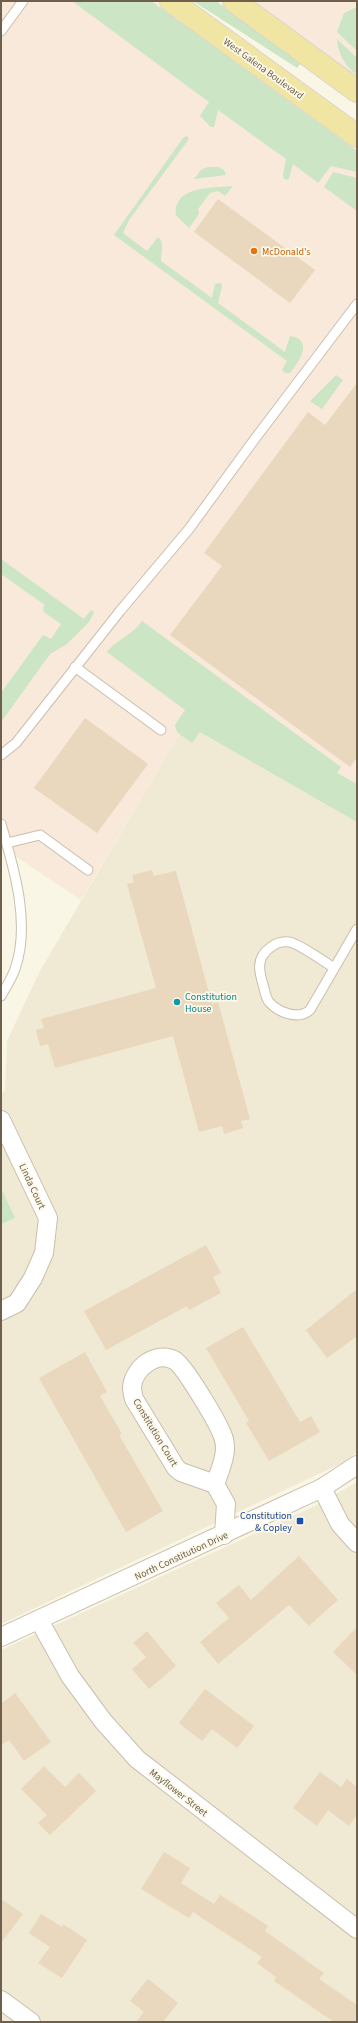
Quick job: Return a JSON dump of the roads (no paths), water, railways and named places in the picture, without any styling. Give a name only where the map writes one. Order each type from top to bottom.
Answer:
[{"type":"main road","name":"West Galena Boulevard","points":[[171,1],[357,136]]},
{"type":"main road","points":[[234,1],[357,91]]},
{"type":"street","name":"Linda Court","points":[[1,1118],[48,1218],[44,1253],[33,1278],[17,1303],[1,1311]]},
{"type":"street","name":"Constitution Court","points":[[166,1356],[176,1361],[191,1379],[223,1435],[225,1450],[215,1484],[181,1472],[176,1468],[134,1399],[132,1387],[135,1377],[140,1369],[156,1357],[166,1356]]},
{"type":"street","name":"North Constitution Drive","points":[[1,1638],[322,1488],[357,1465]]},
{"type":"street","points":[[215,1484],[226,1504],[224,1535]]},
{"type":"street","points":[[322,1488],[340,1524],[357,1543]]},
{"type":"street","name":"Mayflower Street","points":[[39,1620],[70,1676],[103,1721],[137,1759],[357,1929]]},
{"type":"street","points":[[1,2000],[31,2022]]},
{"type":"lane","points":[[1,31],[23,1]]},
{"type":"lane","points":[[1,755],[16,743],[120,611],[189,529],[357,304]]},
{"type":"lane","points":[[75,667],[161,730]]},
{"type":"lane","points":[[1,824],[14,866],[22,940],[15,969],[1,996]]},
{"type":"lane","points":[[7,842],[40,835],[88,870]]},
{"type":"lane","points":[[334,968],[290,942],[275,944],[268,948],[260,961],[258,968],[266,998],[270,1003],[291,1015],[298,1016],[306,1013],[310,1010],[357,929]]},
{"type":"place","name":"McDonald's","points":[[254,251]]},
{"type":"place","name":"Constitution House","points":[[177,1002]]},
{"type":"place","name":"Constitution & Copley","points":[[300,1521]]}]
